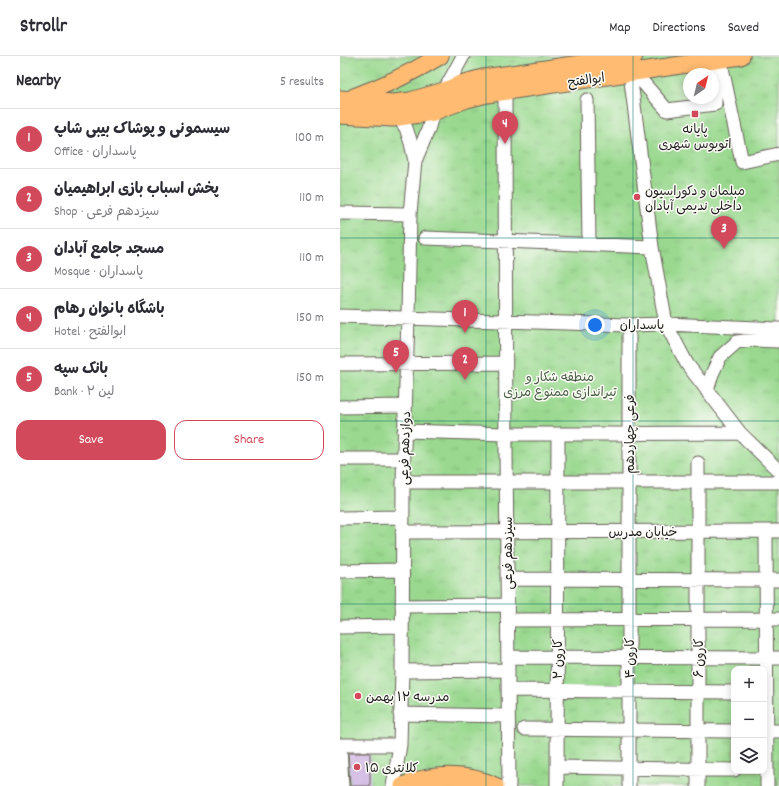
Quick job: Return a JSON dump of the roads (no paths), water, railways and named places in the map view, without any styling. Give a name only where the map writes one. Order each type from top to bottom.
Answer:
[{"type":"main road","points":[[344,99],[368,92],[400,78],[440,56]]},
{"type":"main road","name":"ابوالفتح","points":[[344,99],[392,103],[410,101],[444,92],[461,84],[483,78],[629,63],[720,59],[741,56]]},
{"type":"main road","name":"ابوالفتح","points":[[340,115],[392,118],[433,112],[467,99],[487,94],[629,63]]},
{"type":"main road","points":[[433,112],[444,92]]},
{"type":"main road","points":[[403,786],[423,779],[437,777],[477,780],[495,786]]},
{"type":"street","points":[[444,92],[463,56]]},
{"type":"street","points":[[629,63],[667,110],[715,104],[715,71],[720,59]]},
{"type":"street","points":[[720,59],[742,162],[779,154]]},
{"type":"street","points":[[629,63],[652,247],[666,324],[687,364],[740,434],[779,471]]},
{"type":"street","name":"سیزدهم فرعی","points":[[505,91],[507,716],[509,786]]},
{"type":"street","points":[[587,100],[589,244]]},
{"type":"street","name":"دوازدهم فرعی","points":[[393,786],[400,745],[402,671],[403,459],[407,363],[410,214],[415,161],[428,130],[433,112]]},
{"type":"street","points":[[398,117],[406,128],[415,161]]},
{"type":"street","points":[[340,213],[410,214]]},
{"type":"street","points":[[425,238],[652,247]]},
{"type":"street","name":"پاسداران","points":[[340,316],[629,325],[666,324],[779,329]]},
{"type":"street","name":"فرعی چهاردهم","points":[[629,336],[629,531]]},
{"type":"street","points":[[707,391],[712,374],[720,357],[737,342],[753,340],[779,341]]},
{"type":"street","points":[[340,364],[505,363]]},
{"type":"street","points":[[340,406],[405,406]]},
{"type":"street","points":[[404,430],[506,434],[740,434]]},
{"type":"street","name":"کارون ۲","points":[[557,786],[558,434]]},
{"type":"street","points":[[340,459],[403,459]]},
{"type":"street","name":"کارون ۶","points":[[698,463],[698,786]]},
{"type":"street","points":[[403,482],[779,482]]},
{"type":"street","points":[[340,518],[402,517]]},
{"type":"street","name":"کارون ۴","points":[[629,531],[629,786]]},
{"type":"street","points":[[767,786],[770,771],[770,693],[773,658],[773,531]]},
{"type":"street","name":"خیابان مدرس","points":[[402,532],[773,531]]},
{"type":"street","points":[[340,570],[402,570]]},
{"type":"street","points":[[507,579],[773,580]]},
{"type":"street","points":[[402,606],[507,604]]},
{"type":"street","points":[[507,620],[773,619]]},
{"type":"street","points":[[340,627],[402,626]]},
{"type":"street","points":[[402,671],[508,664],[557,657],[773,658]]},
{"type":"street","points":[[508,690],[731,692]]},
{"type":"street","points":[[400,714],[507,716]]},
{"type":"street","points":[[524,729],[731,731]]},
{"type":"street","points":[[342,786],[340,745],[400,745]]},
{"type":"street","points":[[557,767],[731,770]]},
{"type":"place","name":"پایانه اتوبوس شهری","points":[[695,114]]},
{"type":"place","name":"باشگاه بانوان رهام","points":[[505,144]]},
{"type":"place","name":"مبلمان و دکوراسیون داخلی ندیمی آبادان","points":[[637,197]]},
{"type":"place","name":"مسجد جامع آبادان","points":[[724,249]]},
{"type":"place","name":"سیسمونی و پوشاک بیبی شاپ","points":[[465,333]]},
{"type":"place","name":"بانک سپه","points":[[396,373]]},
{"type":"place","name":"پخش اسباب بازی ابراهیمیان","points":[[465,380]]},
{"type":"place","name":"مدرسه ۱۲ بهمن","points":[[358,696]]},
{"type":"place","name":"کلانتری ۱۵","points":[[357,767]]},
{"type":"park label","name":"منطقه شکار و تیراندازی ممنوع مرزی","points":[[560,384]]}]
